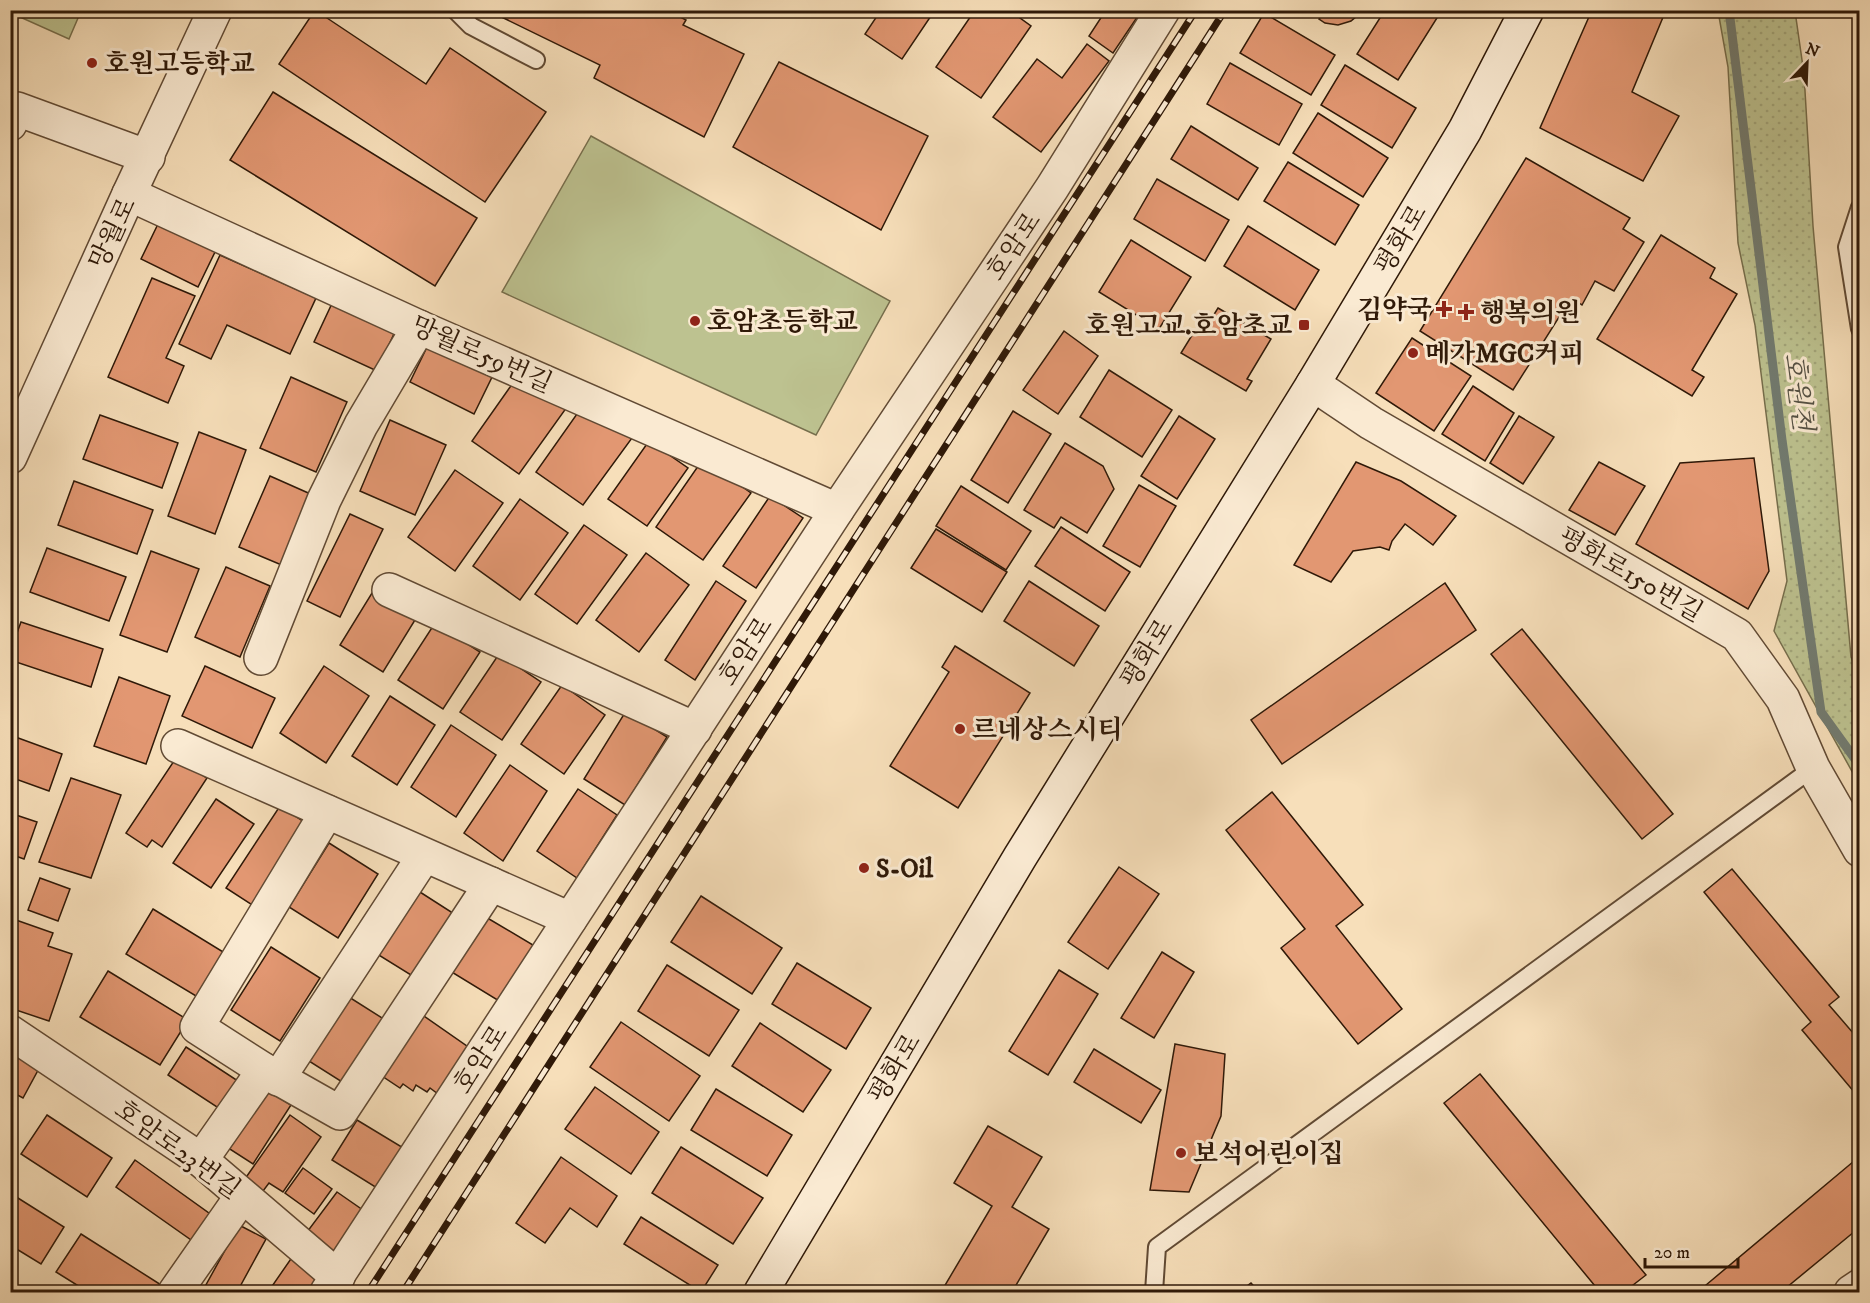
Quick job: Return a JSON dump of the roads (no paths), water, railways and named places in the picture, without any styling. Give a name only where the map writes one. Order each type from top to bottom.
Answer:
[{"type":"street","name":"망월로","points":[[10,457],[215,10]]},
{"type":"street","name":"호암로","points":[[333,1285],[837,510],[1052,188],[1163,10]]},
{"type":"street","name":"평화로","points":[[761,1293],[1020,857],[1313,384],[1465,130],[1527,10]]},
{"type":"street","points":[[10,124],[17,109],[148,157]]},
{"type":"street","name":"망월로59번길","points":[[129,194],[419,327],[837,510]]},
{"type":"street","points":[[261,658],[324,500],[361,425],[419,327]]},
{"type":"street","name":"평화로150번길","points":[[1313,384],[1371,423],[1737,635],[1783,699],[1813,768],[1860,850]]},
{"type":"street","points":[[388,590],[695,729]]},
{"type":"street","points":[[178,746],[570,919]]},
{"type":"street","points":[[327,812],[197,1027],[271,1075],[340,1113],[492,884]]},
{"type":"street","points":[[201,1160],[271,1075],[424,856]]},
{"type":"street","name":"호암로23번길","points":[[10,1032],[201,1160],[243,1196],[333,1285]]},
{"type":"street","points":[[175,1293],[243,1196]]},
{"type":"street","points":[[1851,1293],[1860,1286]]},
{"type":"lane","points":[[455,10],[471,26],[536,60]]},
{"type":"lane","points":[[1860,207],[1847,247],[1860,328]]},
{"type":"lane","points":[[1154,1293],[1157,1247],[1813,768]]},
{"type":"waterway","name":"호원천","points":[[1729,10],[1782,440],[1821,712],[1860,766]]},
{"type":"railway","points":[[368,1292],[1196,10]]},
{"type":"railway","points":[[403,1292],[1225,10]]},
{"type":"place","name":"호원고등학교","points":[[92,63]]},
{"type":"place","name":"김약국","points":[[1444,309]]},
{"type":"place","name":"행복의원","points":[[1466,312]]},
{"type":"place","name":"호암초등학교","points":[[695,321]]},
{"type":"place","name":"호원고교.호암초교","points":[[1304,325]]},
{"type":"place","name":"메가MGC커피","points":[[1413,353]]},
{"type":"place","name":"르네상스시티","points":[[960,729]]},
{"type":"place","name":"S-Oil","points":[[864,868]]},
{"type":"place","name":"보석어린이집","points":[[1181,1153]]}]
